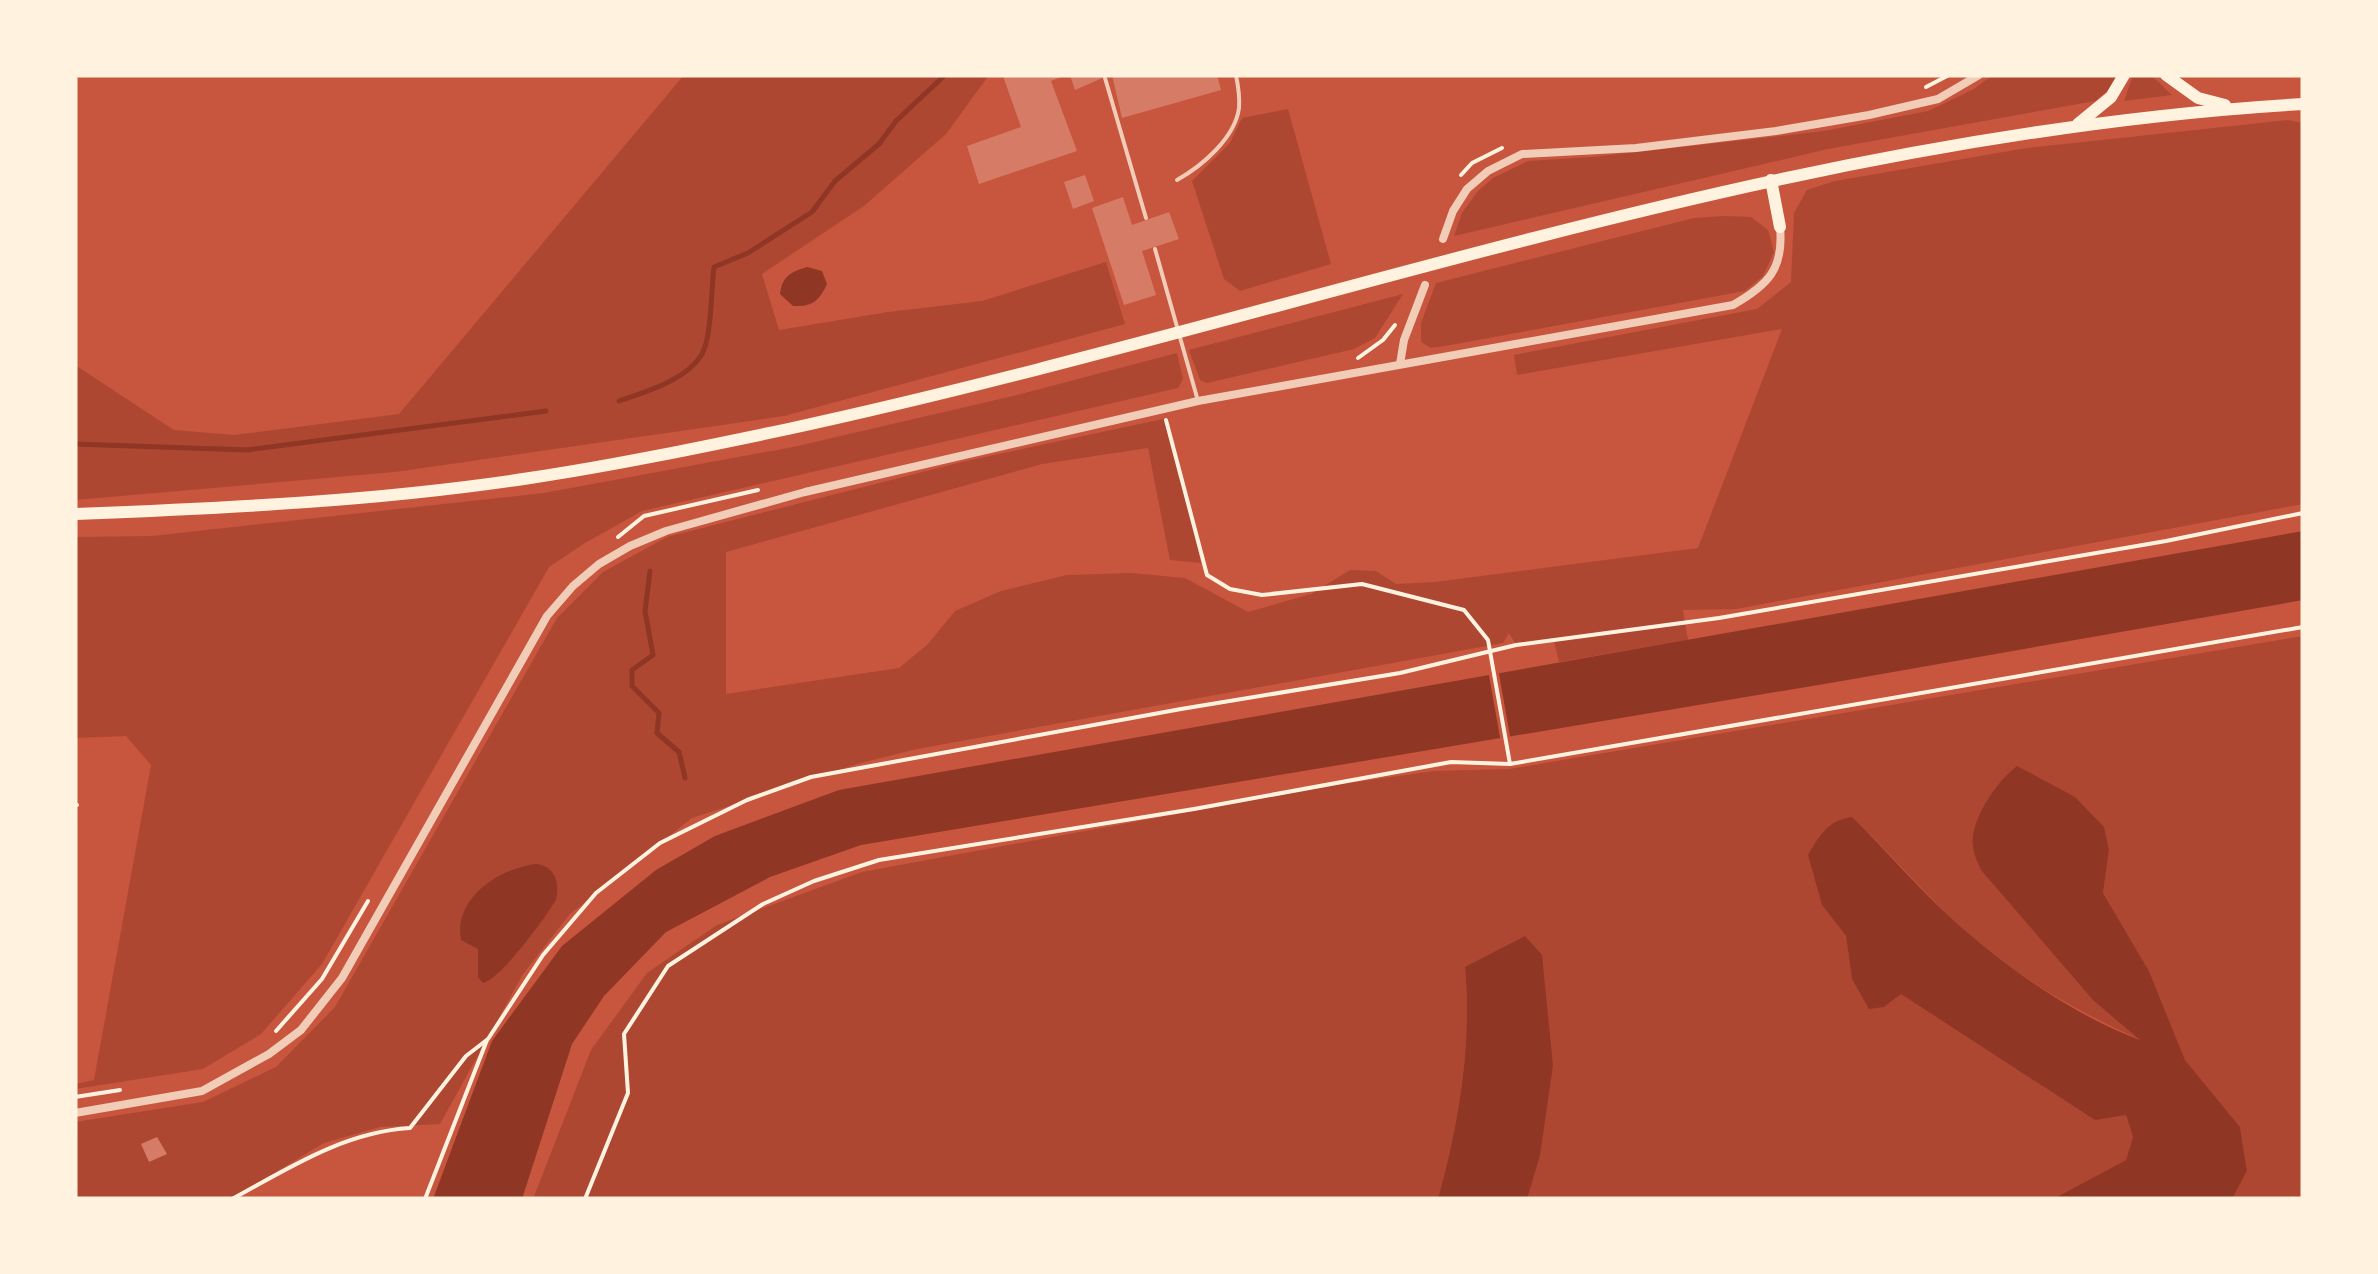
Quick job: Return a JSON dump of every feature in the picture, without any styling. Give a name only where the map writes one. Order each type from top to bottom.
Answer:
[{"type":"main road","points":[[2076,125],[2111,97],[2124,75]]},
{"type":"main road","points":[[2166,75],[2198,98],[2237,108]]},
{"type":"main road","points":[[75,514],[302,502],[528,478],[792,428],[1770,180],[1953,143],[2076,125],[2303,104]]},
{"type":"main road","points":[[1770,180],[1780,227]]},
{"type":"street","points":[[1443,239],[1453,211],[1467,189],[1488,171],[1522,154],[1636,148],[1870,115],[1938,98],[1979,75]]},
{"type":"street","points":[[75,1113],[202,1091],[269,1054],[301,1030],[342,978],[547,616],[599,564],[630,546],[787,497],[1198,401],[1733,305],[1756,292],[1774,273],[1782,248],[1780,227]]},
{"type":"street","points":[[1400,364],[1404,340],[1425,285]]},
{"type":"lane","points":[[1177,180],[1204,160],[1229,133],[1239,107],[1236,75]]},
{"type":"lane","points":[[1105,78],[1146,218]]},
{"type":"lane","points":[[1155,250],[1198,401]]},
{"type":"path","points":[[1347,362],[1364,356],[1395,326]]},
{"type":"path","points":[[1164,409],[1169,441],[1206,575],[1230,590],[1262,595],[1362,584],[1464,610],[1478,626],[1491,654],[1509,761]]},
{"type":"path","points":[[607,546],[644,516],[758,490]]},
{"type":"path","points":[[425,1199],[488,1038],[543,955],[596,893],[660,844],[746,800],[812,777],[888,761],[1400,673],[1516,645],[1719,618],[2303,513]]},
{"type":"path","points":[[586,1199],[628,1092],[624,1034],[668,966],[763,904],[814,881],[879,860],[1451,762],[1509,761],[2303,627]]},
{"type":"path","points":[[274,1033],[322,979],[372,895]]},
{"type":"path","points":[[232,1199],[350,1138],[410,1128],[466,1056],[488,1038]]},
{"type":"path","points":[[75,1097],[132,1088]]},
{"type":"shaded area","points":[[684,75],[989,75],[946,134],[864,206],[762,274],[779,330],[982,301],[1106,262],[1125,324],[784,416],[395,472],[75,500],[75,365],[174,430],[234,435],[399,414]]},
{"type":"shaded area","points":[[1993,75],[2117,75],[2114,85],[2095,101],[1828,149],[1454,236],[1462,213],[1478,191],[1493,178],[1528,161],[1824,131],[1928,111],[1974,89]]},
{"type":"shaded area","points":[[2133,75],[2151,75],[2172,95],[2124,101]]},
{"type":"shaded area","points":[[1288,109],[1331,264],[1240,291],[1224,279],[1192,181],[1230,143],[1242,118]]},
{"type":"shaded area","points":[[2288,120],[2303,123],[2303,504],[1736,609],[1683,610],[1688,640],[1559,662],[1554,641],[1516,645],[1509,633],[1503,643],[917,749],[857,764],[692,818],[570,914],[523,974],[440,1124],[380,1127],[324,1143],[231,1199],[75,1199],[75,1122],[203,1102],[276,1067],[335,1007],[557,618],[603,572],[667,537],[966,461],[1168,418],[1201,563],[1170,560],[1148,448],[1042,464],[726,552],[726,694],[899,668],[928,644],[955,611],[1001,591],[1067,575],[1131,573],[1185,578],[1248,612],[1311,594],[1350,570],[1376,571],[1396,584],[1435,582],[1698,548],[1782,329],[1517,375],[1514,355],[1757,309],[1791,282],[1794,213],[1807,190],[1835,181],[2027,148]]},
{"type":"shaded area","points":[[1751,217],[1768,230],[1774,252],[1763,276],[1745,291],[1445,346],[1431,348],[1421,342],[1421,323],[1436,283],[1694,218]]},
{"type":"shaded area","points":[[807,267],[822,271],[827,284],[814,302],[793,306],[780,294],[783,283],[792,273]]},
{"type":"shaded area","points":[[1403,294],[1375,338],[1354,349],[1207,383],[1200,380],[1189,350]]},
{"type":"shaded area","points":[[1177,353],[1183,379],[1178,388],[642,511],[549,567],[322,964],[261,1034],[203,1069],[75,1089],[75,1084],[94,1080],[151,765],[126,736],[75,738],[75,537],[152,536],[544,493],[793,447]]},
{"type":"shaded area","points":[[2303,531],[2303,600],[861,845],[770,877],[666,932],[604,996],[572,1044],[522,1199],[433,1199],[492,1041],[562,946],[656,870],[715,836],[839,790]]},
{"type":"shaded area","points":[[2303,636],[2303,1199],[2232,1199],[2247,1171],[2240,1127],[2185,1060],[2149,971],[2103,893],[2109,850],[2075,797],[2145,1042],[2059,998],[1991,953],[1870,834],[1822,905],[1846,936],[1852,979],[1884,1007],[1901,993],[2126,1114],[2133,1137],[2126,1160],[2053,1199],[1527,1199],[1540,1156],[1553,1065],[1465,967],[1467,1025],[1462,1084],[1438,1199],[533,1199],[591,1050],[647,973],[717,925],[862,872],[1335,785],[1434,771],[1509,769]]},
{"type":"shaded area","points":[[2017,766],[2075,797],[2104,827],[2109,850],[2103,893],[2149,971],[2185,1060],[2240,1127],[2247,1171],[2232,1199],[2053,1199],[2126,1160],[2133,1137],[2126,1115],[2095,1120],[1901,994],[1884,1007],[1869,1009],[1852,979],[1846,936],[1822,905],[1808,855],[1831,825],[1852,817],[1936,904],[1992,953],[2063,1003],[2140,1040],[2093,1000],[1981,870],[1973,847],[1975,825],[1993,791]]},
{"type":"shaded area","points":[[536,864],[548,868],[555,876],[556,900],[511,960],[483,983],[478,977],[478,949],[461,940],[464,911],[494,879]]},
{"type":"shaded area","points":[[1525,936],[1542,955],[1553,1066],[1540,1156],[1527,1199],[1438,1199],[1462,1084],[1467,1025],[1465,967]]},
{"type":"pier","points":[[1498,668],[1511,742],[1501,743],[1488,670]]},
{"type":"building","points":[[1066,75],[1051,81],[1077,151],[979,184],[967,146],[1021,127],[1003,76]]},
{"type":"building","points":[[1070,75],[1107,75],[1107,76],[1075,90]]},
{"type":"building","points":[[1112,75],[1217,75],[1221,90],[1122,118]]},
{"type":"building","points":[[1085,175],[1094,201],[1073,209],[1064,182]]},
{"type":"building","points":[[1123,197],[1132,225],[1169,212],[1179,239],[1142,251],[1156,295],[1124,305],[1092,208]]},
{"type":"building","points":[[157,1137],[167,1154],[149,1162],[141,1144]]},
{"type":"waterway","points":[[619,401],[676,378],[702,354],[714,267],[748,253],[812,212],[835,181],[879,144],[896,121],[945,75]]},
{"type":"waterway","points":[[75,444],[247,450],[546,411]]},
{"type":"waterway","points":[[650,571],[645,611],[653,655],[632,670],[632,686],[659,713],[657,733],[679,752],[685,778]]}]
